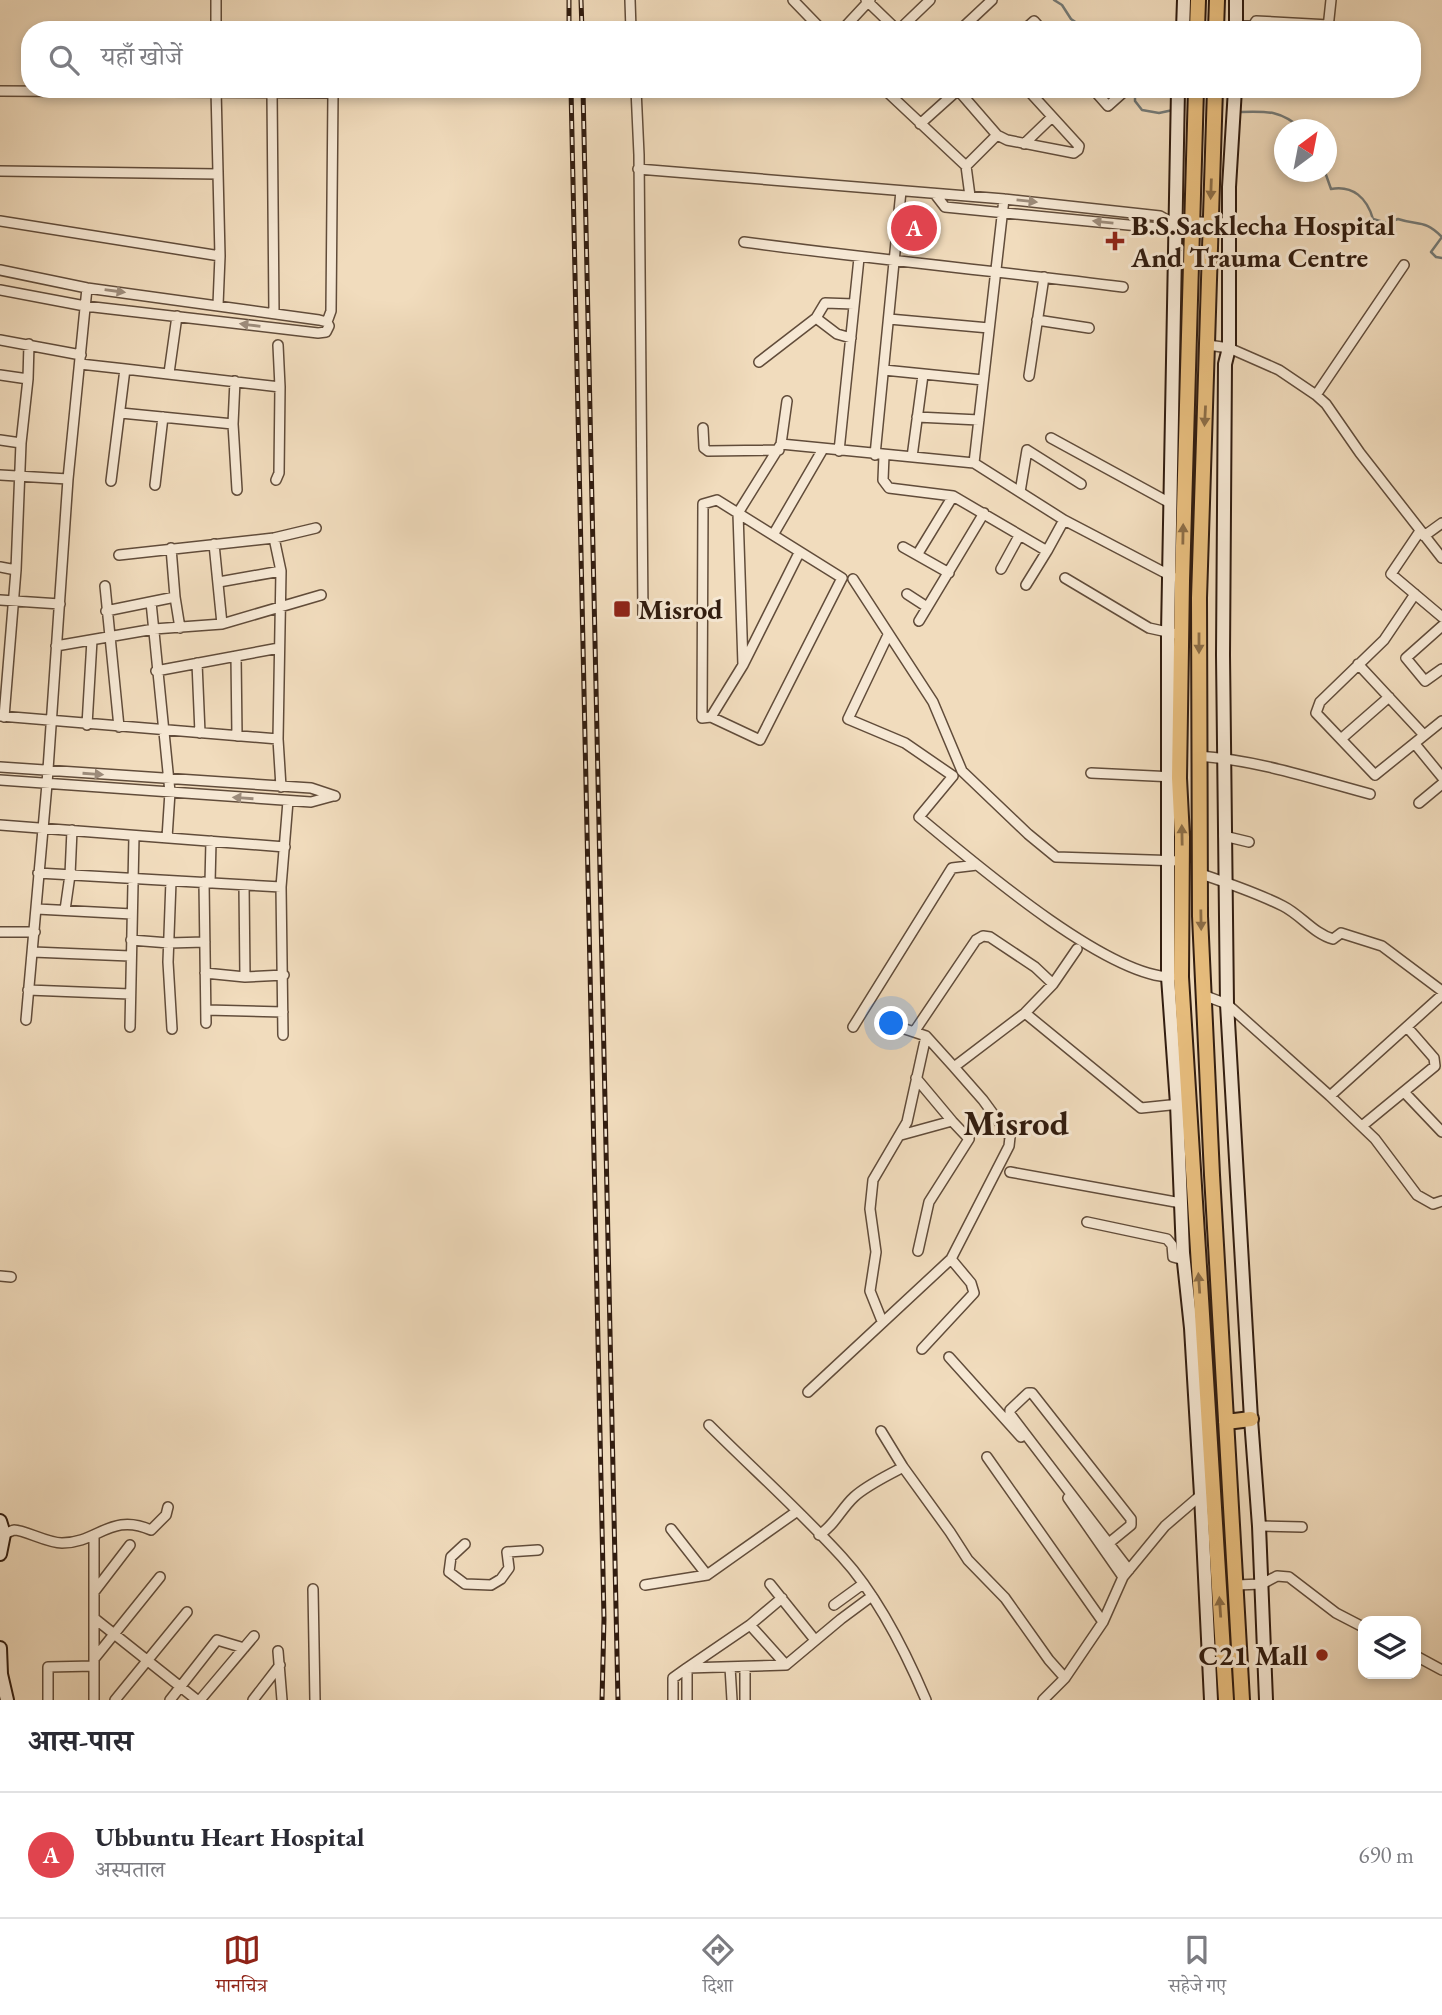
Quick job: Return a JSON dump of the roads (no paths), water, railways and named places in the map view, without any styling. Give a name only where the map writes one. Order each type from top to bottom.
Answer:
[{"type":"main road","points":[[1197,21],[1198,0]]},
{"type":"main road","points":[[1216,21],[1217,0]]},
{"type":"main road","points":[[1196,98],[1175,578],[1175,977],[1190,1243],[1226,1700]]},
{"type":"main road","points":[[1214,98],[1202,470],[1198,756],[1203,995],[1242,1700]]},
{"type":"main road","points":[[1226,1422],[1251,1419]]},
{"type":"street","points":[[216,0],[216,21]]},
{"type":"street","points":[[630,0],[631,21]]},
{"type":"street","points":[[793,0],[813,21]]},
{"type":"street","points":[[908,21],[930,0]]},
{"type":"street","points":[[970,21],[992,0]]},
{"type":"street","points":[[1183,21],[1184,0]]},
{"type":"street","points":[[1236,0],[1236,21]]},
{"type":"street","points":[[1329,21],[1331,0]]},
{"type":"street","points":[[850,21],[868,1],[890,21]]},
{"type":"street","points":[[0,91],[21,91]]},
{"type":"street","points":[[216,98],[220,256],[218,306]]},
{"type":"street","points":[[272,98],[274,313]]},
{"type":"street","points":[[0,290],[85,306],[326,332],[331,311],[333,98]]},
{"type":"street","points":[[636,98],[643,615]]},
{"type":"street","points":[[893,98],[966,166],[970,196]]},
{"type":"street","points":[[920,124],[948,98]]},
{"type":"street","points":[[966,98],[997,135],[1007,140],[1074,153],[1078,150],[1079,146],[1036,98]]},
{"type":"street","points":[[1101,98],[1108,106],[1117,98]]},
{"type":"street","points":[[1175,578],[1170,503],[1173,221],[1178,98]]},
{"type":"street","points":[[1235,98],[1229,223],[1229,348],[1225,364],[1224,433],[1224,836],[1227,1004],[1259,1526],[1266,1700]]},
{"type":"street","points":[[1024,144],[1052,117]]},
{"type":"street","points":[[966,166],[997,135]]},
{"type":"street","points":[[638,169],[1004,199],[1160,216],[1173,221],[1229,223]]},
{"type":"street","points":[[0,171],[218,174]]},
{"type":"street","points":[[901,191],[884,370],[880,455],[883,480],[889,488],[953,496],[1047,551]]},
{"type":"street","points":[[934,194],[946,207],[1159,228],[1173,221]]},
{"type":"street","points":[[974,463],[1004,199]]},
{"type":"street","points":[[0,221],[220,256]]},
{"type":"street","points":[[744,242],[859,258],[1123,287]]},
{"type":"street","points":[[839,451],[859,258]]},
{"type":"street","points":[[1316,395],[1404,265]]},
{"type":"street","points":[[0,270],[87,288],[327,322]]},
{"type":"street","points":[[1029,376],[1044,277]]},
{"type":"street","points":[[26,1020],[47,784],[68,479],[87,288]]},
{"type":"street","points":[[758,362],[816,318],[825,303],[854,304]]},
{"type":"street","points":[[169,373],[177,316]]},
{"type":"street","points":[[816,318],[837,334],[850,338]]},
{"type":"street","points":[[888,319],[989,328]]},
{"type":"street","points":[[1037,320],[1089,328]]},
{"type":"street","points":[[0,340],[29,344],[125,369],[280,387]]},
{"type":"street","points":[[29,344],[21,443],[14,601],[3,680],[2,717],[278,739]]},
{"type":"street","points":[[276,480],[279,473],[278,345]]},
{"type":"street","points":[[1208,345],[1229,348],[1279,370],[1326,404],[1442,558]]},
{"type":"street","points":[[111,481],[125,369]]},
{"type":"street","points":[[884,370],[983,380]]},
{"type":"street","points":[[0,375],[28,379]]},
{"type":"street","points":[[912,457],[923,375]]},
{"type":"street","points":[[234,381],[233,424],[237,490]]},
{"type":"street","points":[[743,665],[738,513],[780,447],[787,401]]},
{"type":"street","points":[[121,413],[233,424]]},
{"type":"street","points":[[155,485],[163,417]]},
{"type":"street","points":[[917,417],[979,421]]},
{"type":"street","points":[[703,428],[704,448],[708,451],[780,447],[974,463],[1064,520],[1175,578]]},
{"type":"street","points":[[1051,438],[1170,503]]},
{"type":"street","points":[[0,440],[21,443]]},
{"type":"street","points":[[773,535],[823,449]]},
{"type":"street","points":[[1020,492],[1027,450],[1081,484]]},
{"type":"street","points":[[0,475],[68,479]]},
{"type":"street","points":[[917,555],[953,496]]},
{"type":"street","points":[[717,500],[773,535],[842,578],[760,740],[711,717],[702,718],[703,504],[717,500]]},
{"type":"street","points":[[919,621],[984,513]]},
{"type":"street","points":[[1026,585],[1064,520]]},
{"type":"street","points":[[1442,523],[1422,534],[1391,575],[1442,617]]},
{"type":"street","points":[[120,555],[274,538],[316,527]]},
{"type":"street","points":[[1001,569],[1019,536]]},
{"type":"street","points":[[274,538],[281,570],[278,739],[281,787]]},
{"type":"street","points":[[214,544],[222,624]]},
{"type":"street","points":[[904,547],[949,573]]},
{"type":"street","points":[[171,548],[180,628]]},
{"type":"street","points":[[711,717],[743,665],[799,553]]},
{"type":"street","points":[[0,567],[16,570]]},
{"type":"street","points":[[219,582],[281,570]]},
{"type":"street","points":[[1065,578],[1149,628],[1175,634]]},
{"type":"street","points":[[853,579],[933,702],[962,771],[1056,857],[1175,860]]},
{"type":"street","points":[[105,586],[119,727]]},
{"type":"street","points":[[907,594],[927,607]]},
{"type":"street","points":[[1415,594],[1384,640],[1320,702],[1316,713],[1375,775],[1442,721]]},
{"type":"street","points":[[56,646],[154,629],[222,624],[321,595]]},
{"type":"street","points":[[106,611],[175,597]]},
{"type":"street","points":[[0,600],[60,604]]},
{"type":"street","points":[[151,602],[170,792],[167,838]]},
{"type":"street","points":[[1442,626],[1406,657],[1425,681],[1442,669]]},
{"type":"street","points":[[888,635],[848,719],[905,743],[953,776],[919,817],[977,865],[1097,951],[1126,967],[1157,977],[1175,977]]},
{"type":"street","points":[[87,725],[92,640]]},
{"type":"street","points":[[156,671],[279,648]]},
{"type":"street","points":[[236,656],[237,736]]},
{"type":"street","points":[[197,663],[200,733]]},
{"type":"street","points":[[1358,664],[1424,735]]},
{"type":"street","points":[[1341,738],[1390,697]]},
{"type":"street","points":[[1415,744],[1442,777]]},
{"type":"street","points":[[1198,756],[1225,758],[1270,767],[1370,794]]},
{"type":"street","points":[[0,767],[311,788],[335,796],[310,802],[288,801],[0,780]]},
{"type":"street","points":[[1091,773],[1174,777]]},
{"type":"street","points":[[1419,803],[1442,784]]},
{"type":"street","points":[[283,1035],[281,887],[288,801]]},
{"type":"street","points":[[0,825],[285,847]]},
{"type":"street","points":[[65,910],[72,831]]},
{"type":"street","points":[[130,1027],[134,836]]},
{"type":"street","points":[[1224,836],[1249,842]]},
{"type":"street","points":[[206,1023],[205,943],[211,841]]},
{"type":"street","points":[[853,1027],[952,868],[977,865]]},
{"type":"street","points":[[38,873],[281,887]]},
{"type":"street","points":[[1201,874],[1284,906],[1312,925],[1322,936],[1333,939],[1341,933],[1382,946],[1442,993],[1330,1096]]},
{"type":"street","points":[[171,881],[169,943],[172,1029]]},
{"type":"street","points":[[244,885],[245,977]]},
{"type":"street","points":[[37,909],[132,914]]},
{"type":"street","points":[[0,932],[35,932]]},
{"type":"street","points":[[914,1032],[976,940],[983,936],[990,937],[1035,967],[1053,984]]},
{"type":"street","points":[[131,940],[205,943]]},
{"type":"street","points":[[954,1067],[1025,1013],[1053,984],[1077,949]]},
{"type":"street","points":[[33,952],[130,956]]},
{"type":"street","points":[[205,973],[245,977],[284,975]]},
{"type":"street","points":[[28,990],[130,994]]},
{"type":"street","points":[[1203,995],[1227,1004],[1330,1096],[1375,1139],[1417,1195],[1433,1204],[1442,1200]]},
{"type":"street","points":[[206,1010],[283,1012]]},
{"type":"street","points":[[1025,1013],[1141,1108],[1183,1104],[1181,1203],[1190,1243],[1184,1260],[1191,1328],[1211,1700]]},
{"type":"street","points":[[807,1392],[951,1259],[1009,1146],[1010,1137],[983,1100],[926,1036],[884,1023]]},
{"type":"street","points":[[1362,1126],[1430,1070],[1436,1062],[1406,1027]]},
{"type":"street","points":[[882,1321],[870,1291],[877,1252],[870,1209],[873,1180],[907,1122],[926,1036]]},
{"type":"street","points":[[916,1078],[969,1139],[929,1202],[918,1251]]},
{"type":"street","points":[[1404,1092],[1442,1132]]},
{"type":"street","points":[[901,1135],[952,1121]]},
{"type":"street","points":[[1010,1172],[1181,1203]]},
{"type":"street","points":[[1087,1222],[1167,1239],[1174,1257],[1184,1260]]},
{"type":"street","points":[[922,1349],[974,1293],[971,1283],[951,1259]]},
{"type":"street","points":[[0,1276],[11,1277]]},
{"type":"street","points":[[949,1357],[1023,1440],[1126,1573]]},
{"type":"street","points":[[1109,1543],[1131,1525],[1131,1519],[1032,1394],[1028,1393],[1010,1410],[1010,1414],[1109,1543],[1126,1573]]},
{"type":"street","points":[[709,1425],[843,1558],[872,1597],[926,1700]]},
{"type":"street","points":[[881,1431],[968,1560],[1006,1598],[1049,1660],[1065,1678]]},
{"type":"street","points":[[987,1457],[1103,1622]]},
{"type":"street","points":[[819,1535],[828,1529],[856,1495],[903,1467]]},
{"type":"street","points":[[1043,1700],[1065,1678],[1103,1622],[1126,1573],[1165,1526],[1201,1495]]},
{"type":"street","points":[[4,1534],[14,1530],[60,1543],[74,1542],[115,1525],[136,1523],[151,1530],[166,1515],[168,1507]]},
{"type":"street","points":[[645,1585],[706,1575],[796,1511]]},
{"type":"street","points":[[0,1521],[4,1534],[0,1554]]},
{"type":"street","points":[[1259,1526],[1302,1527]]},
{"type":"street","points":[[671,1529],[706,1575]]},
{"type":"street","points":[[94,1535],[94,1700]]},
{"type":"street","points":[[464,1544],[451,1557],[449,1572],[465,1584],[491,1585],[501,1579],[509,1567],[507,1552],[538,1550]]},
{"type":"street","points":[[94,1592],[130,1545]]},
{"type":"street","points":[[1236,1585],[1262,1584],[1277,1576],[1289,1577],[1336,1612],[1358,1624]]},
{"type":"street","points":[[48,1700],[48,1667],[94,1663],[160,1577]]},
{"type":"street","points":[[770,1584],[815,1640]]},
{"type":"street","points":[[834,1605],[863,1584]]},
{"type":"street","points":[[313,1589],[316,1700]]},
{"type":"street","points":[[687,1668],[786,1665],[872,1597]]},
{"type":"street","points":[[673,1700],[673,1678],[750,1625],[782,1598]]},
{"type":"street","points":[[115,1700],[187,1612]]},
{"type":"street","points":[[94,1618],[199,1700],[254,1636]]},
{"type":"street","points":[[750,1625],[786,1665]]},
{"type":"street","points":[[170,1700],[217,1640],[244,1648]]},
{"type":"street","points":[[0,1648],[1,1674],[7,1700]]},
{"type":"street","points":[[278,1651],[282,1700]]},
{"type":"street","points":[[1421,1659],[1442,1670]]},
{"type":"street","points":[[253,1700],[279,1665]]},
{"type":"street","points":[[730,1667],[732,1700]]},
{"type":"street","points":[[744,1667],[745,1700]]},
{"type":"street","points":[[687,1668],[687,1700]]},
{"type":"waterway","points":[[1054,0],[1062,5],[1074,21]]},
{"type":"waterway","points":[[1135,98],[1142,110],[1159,113],[1173,110]]},
{"type":"waterway","points":[[1239,112],[1273,113],[1288,119]]},
{"type":"waterway","points":[[1329,182],[1331,189],[1346,189],[1363,199],[1373,219],[1387,223],[1398,219],[1426,225],[1436,231],[1442,237],[1431,252],[1442,258]]},
{"type":"railway","points":[[569,0],[569,21]]},
{"type":"railway","points":[[581,0],[582,21]]},
{"type":"railway","points":[[571,98],[604,1619],[602,1700]]},
{"type":"railway","points":[[583,98],[618,1700]]},
{"type":"place","name":"Ubbuntu Heart Hospital","points":[[914,228]]},
{"type":"place","name":"B.S.Sacklecha Hospital And Trauma Centre","points":[[1115,241]]},
{"type":"place","name":"Misrod","points":[[622,609]]},
{"type":"place","name":"C21 Mall","points":[[1322,1655]]},
{"type":"district","name":"Misrod","points":[[1016,1122]]}]
